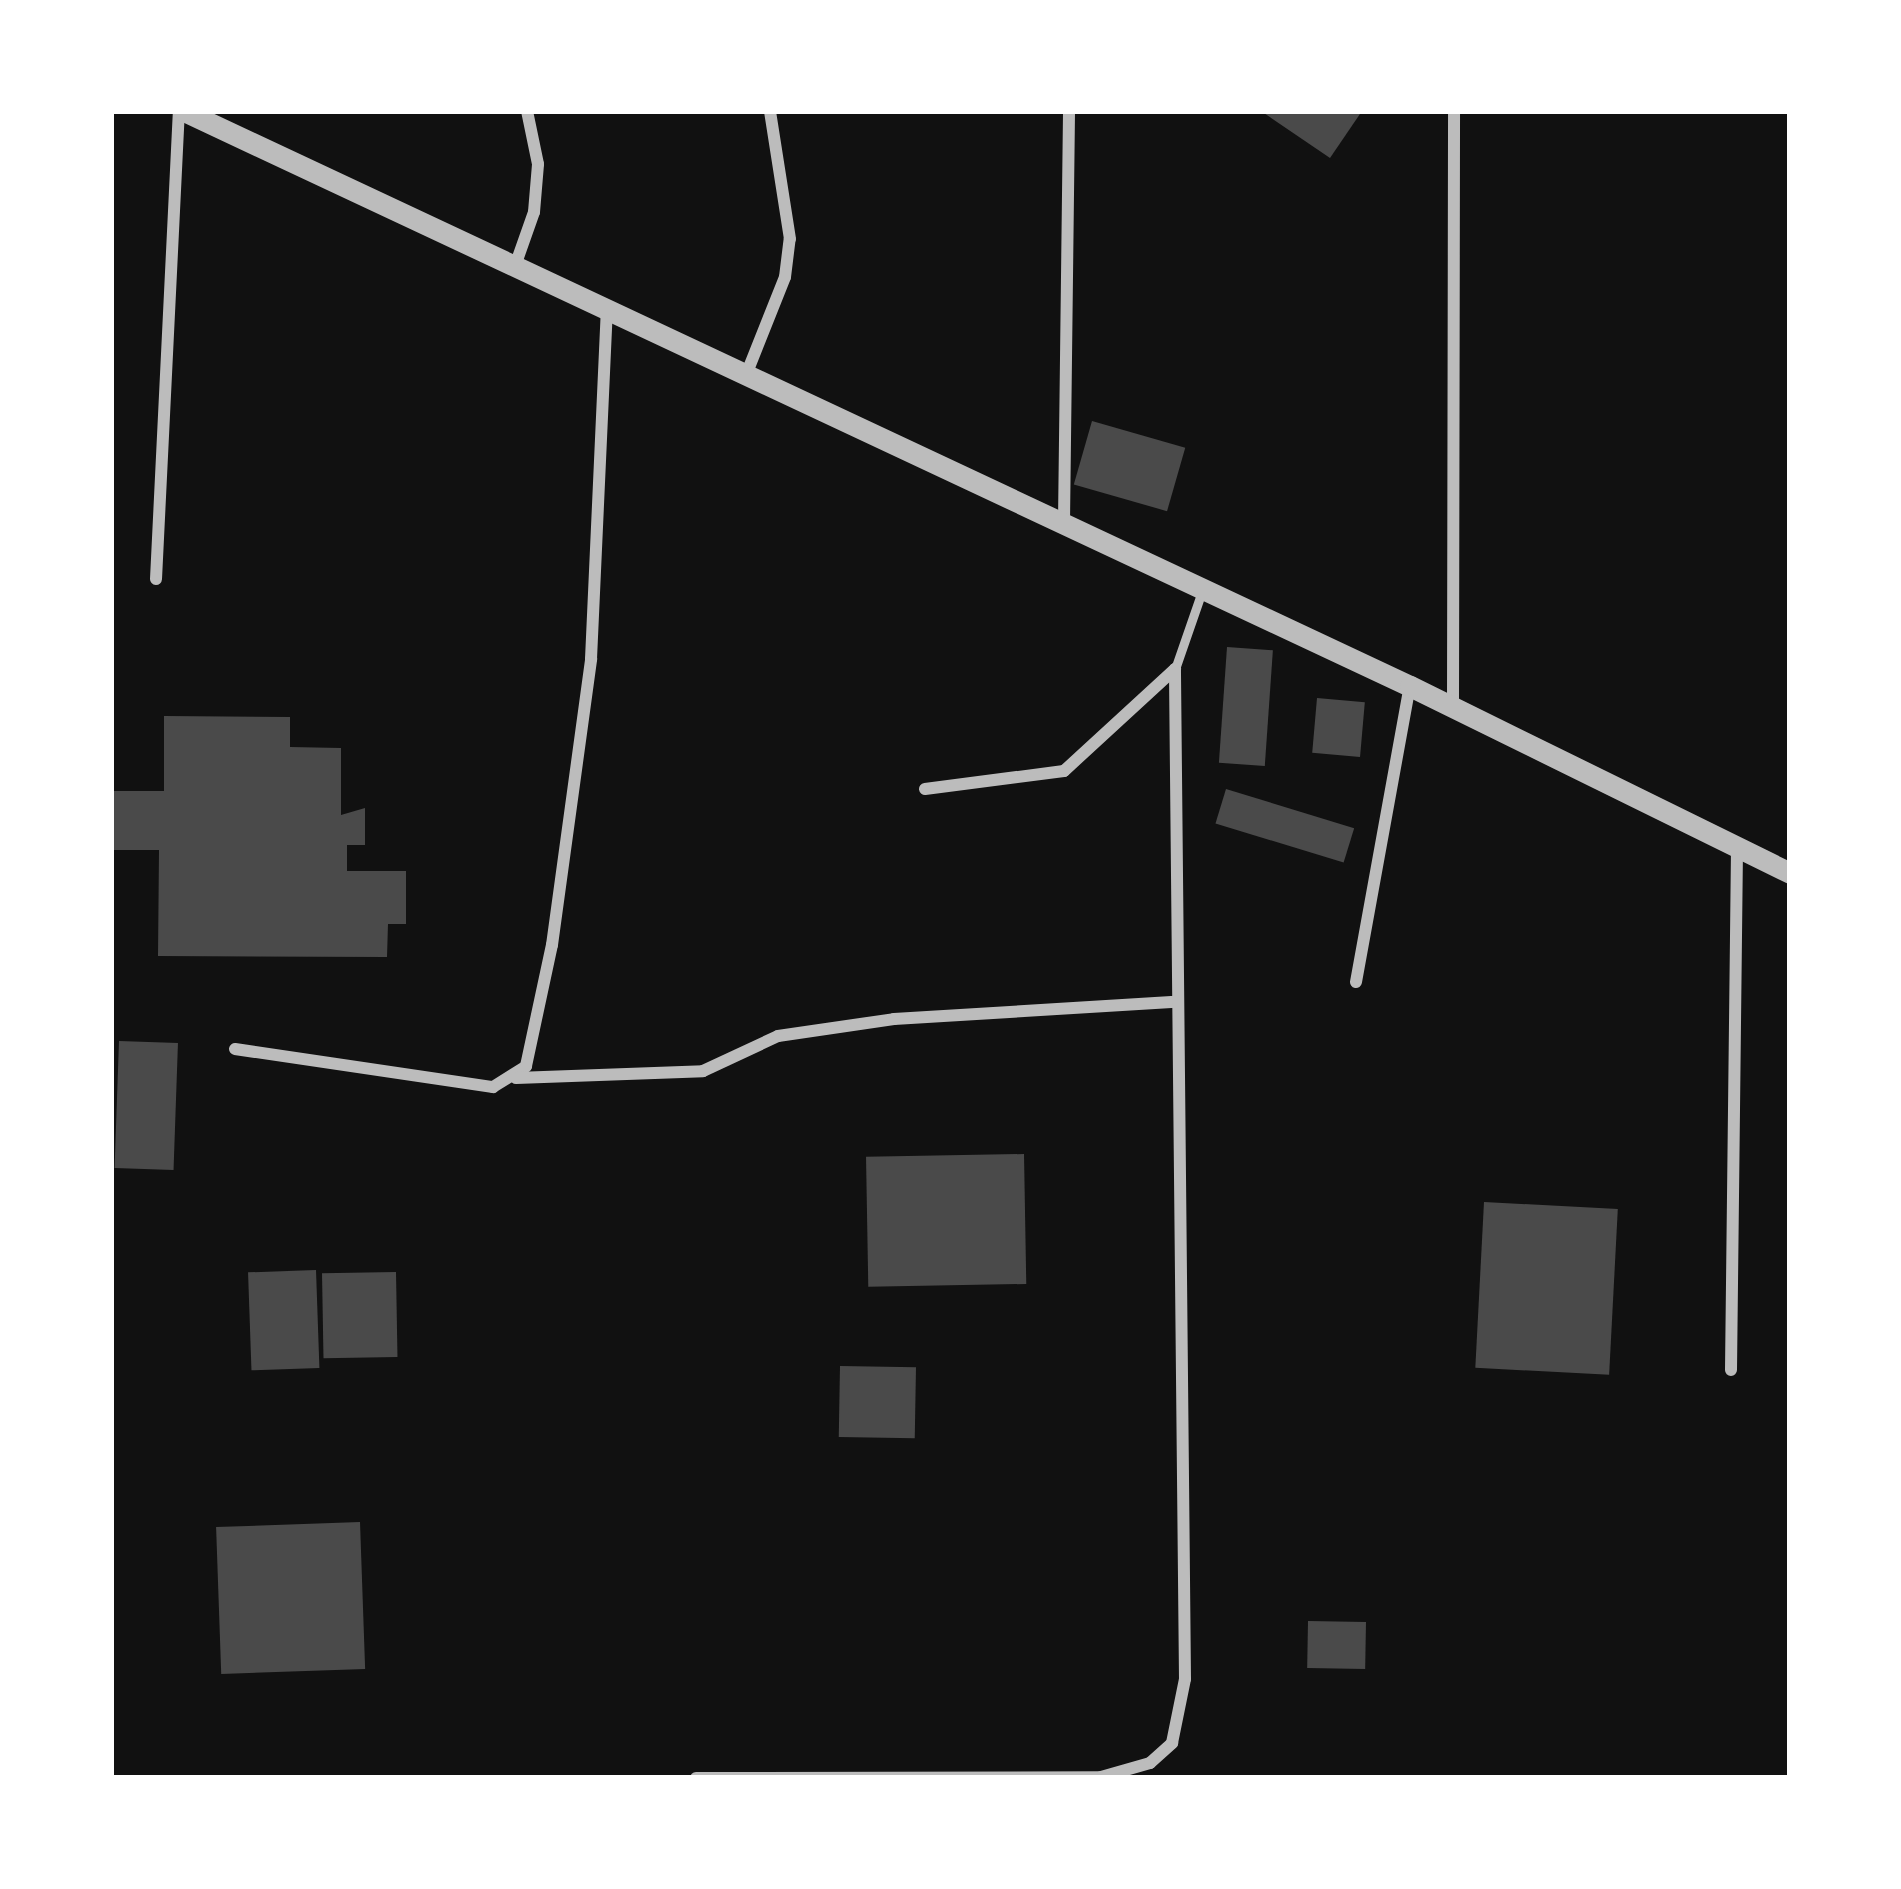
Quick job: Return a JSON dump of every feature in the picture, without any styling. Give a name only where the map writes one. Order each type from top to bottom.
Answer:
[{"type":"street","points":[[156,579],[182,111],[1064,522],[1790,873]]},
{"type":"street","points":[[515,266],[537,180],[526,111]]},
{"type":"street","points":[[745,376],[785,277],[790,239],[770,111]]},
{"type":"street","points":[[1064,522],[1069,111]]},
{"type":"street","points":[[1453,708],[1454,111]]},
{"type":"street","points":[[516,1078],[531,1052],[552,945],[586,711],[607,309]]},
{"type":"street","points":[[925,789],[1064,771],[1175,669]]},
{"type":"street","points":[[696,1778],[1101,1777],[1163,1753],[1184,1709],[1174,1002],[1175,669]]},
{"type":"street","points":[[1356,982],[1410,686]]},
{"type":"street","points":[[1731,1370],[1737,850]]},
{"type":"street","points":[[235,1049],[493,1087],[516,1078],[704,1071],[778,1036],[893,1019],[1174,1002]]},
{"type":"lane","points":[[1175,669],[1203,588]]},
{"type":"building","points":[[1261,111],[1362,111],[1330,158]]},
{"type":"building","points":[[1092,421],[1185,448],[1167,511],[1074,484]]},
{"type":"building","points":[[1227,647],[1273,650],[1265,766],[1219,763]]},
{"type":"building","points":[[1317,698],[1365,702],[1360,757],[1312,753]]},
{"type":"building","points":[[164,716],[290,717],[290,747],[341,748],[341,815],[365,808],[365,845],[347,845],[347,871],[406,871],[406,924],[388,924],[387,957],[158,956],[159,850],[111,850],[111,791],[164,791]]},
{"type":"building","points":[[1226,789],[1354,828],[1344,863],[1215,823]]},
{"type":"building","points":[[119,1041],[178,1043],[174,1170],[115,1168]]},
{"type":"building","points":[[1024,1154],[1026,1284],[868,1287],[866,1157]]},
{"type":"building","points":[[1484,1202],[1618,1209],[1609,1375],[1475,1368]]},
{"type":"building","points":[[316,1270],[319,1368],[251,1370],[248,1272]]},
{"type":"building","points":[[396,1272],[397,1357],[323,1358],[322,1273]]},
{"type":"building","points":[[840,1366],[916,1367],[915,1438],[839,1437]]},
{"type":"building","points":[[360,1522],[365,1669],[221,1674],[216,1527]]},
{"type":"building","points":[[1308,1621],[1366,1622],[1365,1669],[1307,1668]]}]
